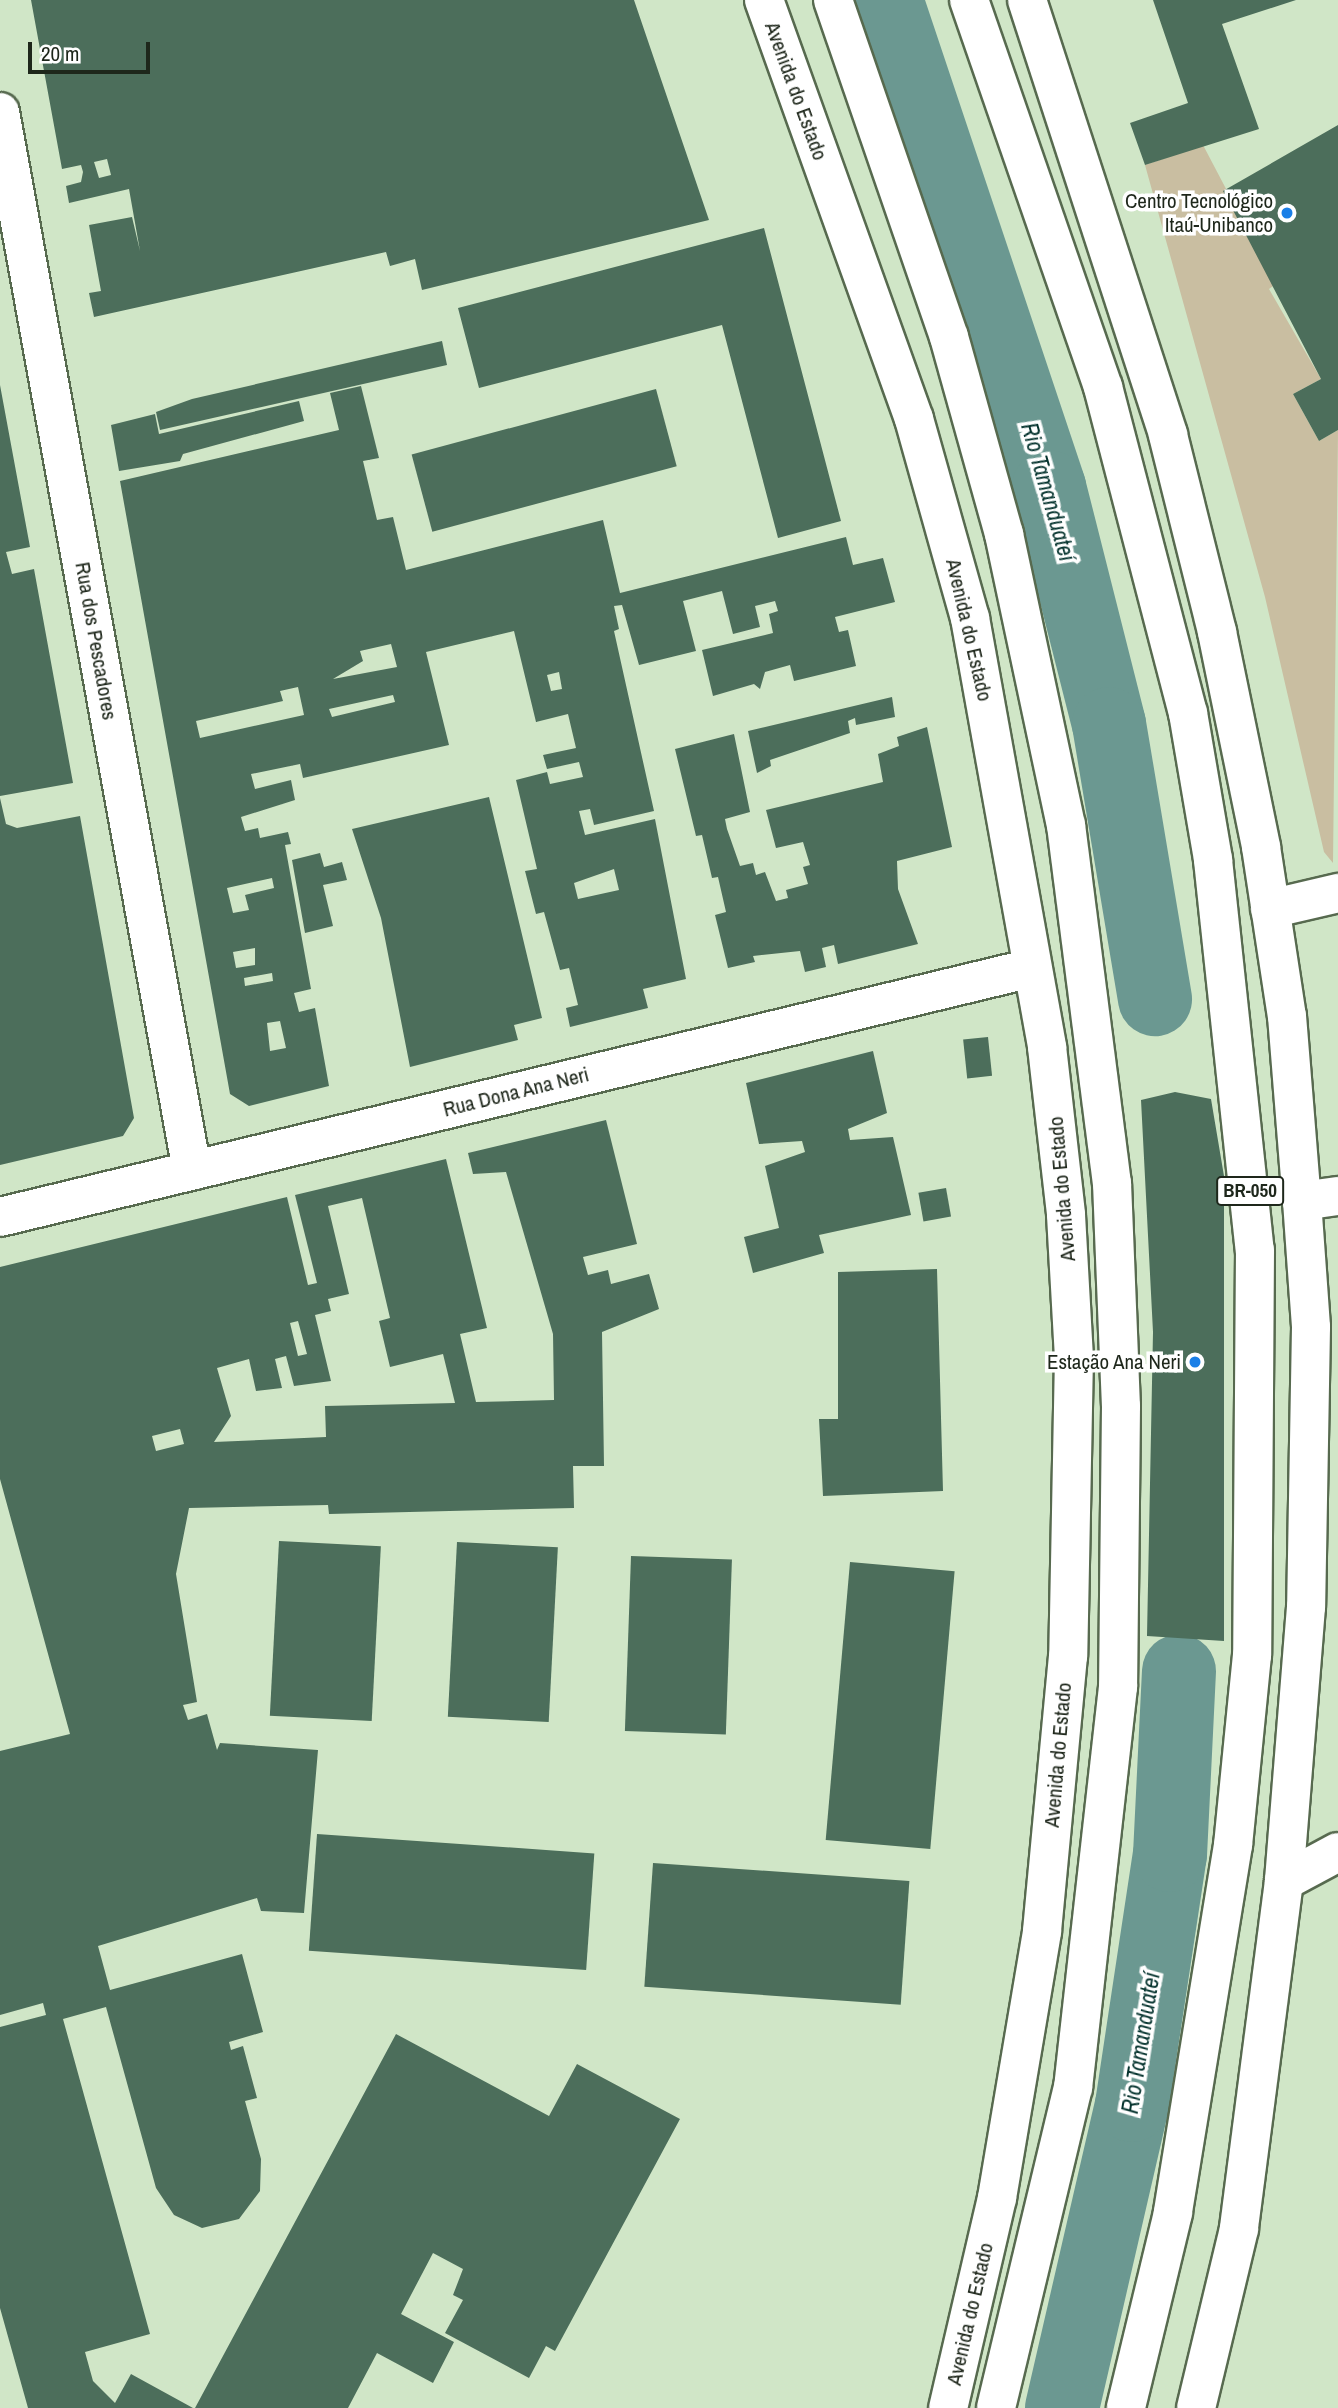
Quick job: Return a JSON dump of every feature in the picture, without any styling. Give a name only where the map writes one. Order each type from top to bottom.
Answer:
[{"type":"main road","name":"Avenida do Estado","points":[[764,0],[914,419],[970,618],[1056,1108],[1074,1356],[1068,1656],[1042,1932],[997,2198],[948,2408]]},
{"type":"main road","points":[[832,0],[949,337],[1007,547],[1066,825],[1112,1183],[1121,1406],[1118,1686],[1073,2087],[996,2408]]},
{"type":"main road","name":"BR-050","points":[[970,0],[1103,387],[1188,713],[1216,888],[1255,1250],[1252,1655],[1233,1845],[1173,2213],[1126,2408]]},
{"type":"main road","points":[[1027,0],[1168,435],[1217,632],[1270,909],[1289,1034],[1320,1198],[1311,1326],[1306,1607],[1284,1881],[1238,2229],[1196,2408]]},
{"type":"main road","name":"Rua dos Pescadores","points":[[0,112],[192,1171]]},
{"type":"main road","points":[[1270,909],[1338,893]]},
{"type":"main road","name":"Rua Dona Ana Neri","points":[[0,1217],[1032,968]]},
{"type":"main road","points":[[1284,1881],[1338,1852]]},
{"type":"shaded area","points":[[1203,145],[1276,284],[1269,289],[1321,379],[1293,394],[1319,441],[1338,430],[1333,863],[1324,852],[1265,597],[1145,165]]},
{"type":"building","points":[[31,0],[634,0],[709,220],[422,290],[415,259],[390,266],[386,252],[94,317],[89,293],[101,291],[89,225],[132,217],[140,251],[129,189],[69,203],[66,186],[81,182],[83,172],[81,165],[62,169]],"holes":[[[107,159],[111,175],[99,178],[94,162]]]},
{"type":"building","points":[[1153,0],[1296,0],[1222,24],[1259,129],[1145,165],[1130,123],[1188,103]]},
{"type":"building","points":[[1338,125],[1338,430],[1319,441],[1293,394],[1321,379],[1223,191]]},
{"type":"building","points":[[764,228],[841,521],[778,538],[722,325],[479,388],[458,308]]},
{"type":"building","points":[[442,341],[447,365],[160,430],[156,412],[192,399]]},
{"type":"building","points":[[0,385],[30,547],[6,552],[12,574],[34,569],[73,783],[0,796]]},
{"type":"building","points":[[361,386],[379,458],[363,461],[377,520],[393,517],[406,570],[603,520],[620,593],[846,537],[853,565],[883,558],[895,602],[835,617],[839,632],[848,630],[856,666],[794,681],[790,665],[765,672],[760,689],[754,684],[713,696],[702,650],[773,633],[769,614],[778,611],[775,601],[755,606],[760,627],[733,634],[722,591],[683,601],[696,651],[639,665],[622,605],[614,606],[619,629],[614,631],[654,811],[594,825],[590,809],[579,811],[585,835],[655,819],[686,979],[643,989],[648,1008],[570,1027],[566,1008],[578,1005],[569,968],[560,970],[544,912],[536,914],[525,871],[537,869],[516,780],[547,772],[550,784],[583,777],[579,762],[547,769],[543,755],[576,748],[568,714],[536,722],[514,631],[426,652],[449,745],[303,778],[300,764],[251,774],[255,789],[291,780],[295,800],[241,817],[245,831],[258,828],[260,838],[288,832],[291,844],[285,845],[311,989],[294,993],[299,1012],[315,1008],[329,1086],[249,1106],[230,1094],[120,481],[339,430],[330,393]],"holes":[[[391,644],[397,667],[333,679],[363,661],[360,651]],[[559,672],[562,689],[551,691],[547,675]],[[298,687],[304,715],[200,738],[196,721],[283,701],[280,691]],[[393,695],[395,702],[332,717],[329,709]],[[614,869],[619,890],[578,899],[574,883]],[[272,878],[274,888],[245,895],[249,910],[233,913],[227,888]],[[255,948],[255,965],[236,968],[233,952]],[[272,973],[273,981],[245,986],[244,978]],[[280,1021],[286,1048],[270,1051],[267,1023]]]},
{"type":"building","points":[[656,389],[677,466],[432,532],[412,454]]},
{"type":"building","points":[[299,401],[304,421],[183,454],[180,461],[119,471],[111,425],[155,414],[159,434]]},
{"type":"building","points":[[892,697],[895,717],[856,725],[855,718],[848,721],[850,733],[770,760],[771,766],[757,773],[748,731]]},
{"type":"building","points":[[927,727],[952,847],[897,861],[898,889],[918,944],[838,964],[834,945],[822,948],[826,967],[805,972],[800,951],[753,956],[755,962],[728,968],[715,915],[726,912],[718,877],[712,878],[702,835],[696,836],[675,749],[734,734],[750,812],[725,819],[727,829],[740,866],[753,863],[756,875],[765,872],[776,901],[788,898],[786,890],[808,884],[803,867],[810,865],[803,842],[776,848],[766,810],[883,782],[878,754],[899,746],[897,737]]},
{"type":"building","points":[[489,797],[542,1018],[514,1025],[518,1040],[410,1067],[381,918],[352,829]]},
{"type":"building","points":[[0,798],[6,824],[17,828],[80,816],[134,1118],[123,1136],[0,1165]]},
{"type":"building","points":[[320,853],[324,867],[342,862],[347,880],[323,885],[333,926],[305,933],[292,860]]},
{"type":"building","points":[[988,1037],[992,1076],[967,1078],[963,1040]]},
{"type":"building","points":[[873,1051],[887,1113],[848,1129],[850,1140],[893,1137],[911,1215],[819,1235],[824,1253],[753,1273],[744,1237],[779,1228],[765,1166],[805,1152],[802,1141],[759,1144],[746,1083]]},
{"type":"building","points":[[1175,1092],[1211,1099],[1224,1176],[1224,1641],[1147,1636],[1153,1332],[1141,1100]]},
{"type":"building","points":[[606,1120],[637,1244],[583,1257],[588,1275],[608,1270],[611,1284],[649,1274],[659,1309],[602,1332],[604,1466],[573,1466],[574,1508],[329,1514],[328,1505],[189,1508],[176,1574],[197,1702],[183,1705],[188,1720],[207,1714],[217,1750],[220,1743],[318,1750],[304,1913],[261,1911],[257,1898],[98,1946],[110,1990],[242,1954],[263,2032],[229,2042],[231,2050],[243,2046],[257,2098],[245,2101],[261,2159],[260,2191],[239,2219],[202,2228],[174,2215],[156,2188],[106,2007],[63,2019],[150,2334],[85,2352],[93,2381],[115,2403],[131,2374],[193,2408],[28,2408],[0,2308],[0,2027],[46,2015],[43,2003],[0,2015],[0,1751],[70,1734],[0,1479],[0,1267],[287,1197],[308,1285],[317,1283],[295,1195],[446,1159],[487,1328],[460,1334],[476,1402],[554,1400],[553,1334],[506,1172],[473,1174],[468,1153]],"holes":[[[362,1198],[390,1318],[379,1321],[390,1367],[443,1354],[455,1403],[325,1406],[326,1437],[214,1442],[231,1416],[217,1368],[249,1359],[256,1391],[282,1388],[275,1359],[286,1356],[294,1386],[331,1381],[315,1315],[331,1311],[328,1299],[349,1294],[328,1206]],[[298,1321],[307,1354],[298,1356],[290,1323]],[[180,1429],[184,1444],[156,1451],[152,1436]]]},
{"type":"building","points":[[946,1188],[951,1217],[923,1221],[918,1193]]},
{"type":"building","points":[[937,1269],[943,1491],[823,1496],[819,1419],[838,1419],[838,1272]]},
{"type":"building","points":[[279,1541],[381,1546],[372,1721],[270,1716]]},
{"type":"building","points":[[457,1542],[558,1547],[549,1722],[448,1717]]},
{"type":"building","points":[[631,1556],[732,1560],[726,1734],[625,1731]]},
{"type":"building","points":[[850,1562],[955,1571],[930,1849],[826,1840]]},
{"type":"building","points":[[317,1834],[594,1853],[586,1970],[309,1951]]},
{"type":"building","points":[[653,1863],[909,1881],[901,2005],[644,1987]]},
{"type":"building","points":[[396,2034],[549,2116],[577,2064],[680,2119],[555,2351],[546,2346],[529,2378],[445,2333],[463,2300],[453,2295],[463,2269],[433,2253],[401,2314],[454,2342],[433,2383],[377,2353],[348,2408],[195,2408]]},
{"type":"waterway","name":"Rio Tamanduateí","points":[[886,0],[1049,487],[1109,724],[1155,999]]},
{"type":"waterway","name":"Rio Tamanduateí","points":[[1062,2408],[1132,2105],[1170,1855],[1179,1671]]},
{"type":"place","name":"Centro Tecnológico Itaú-Unibanco","points":[[1287,213]]},
{"type":"place","name":"Estação Ana Neri","points":[[1195,1362]]}]
